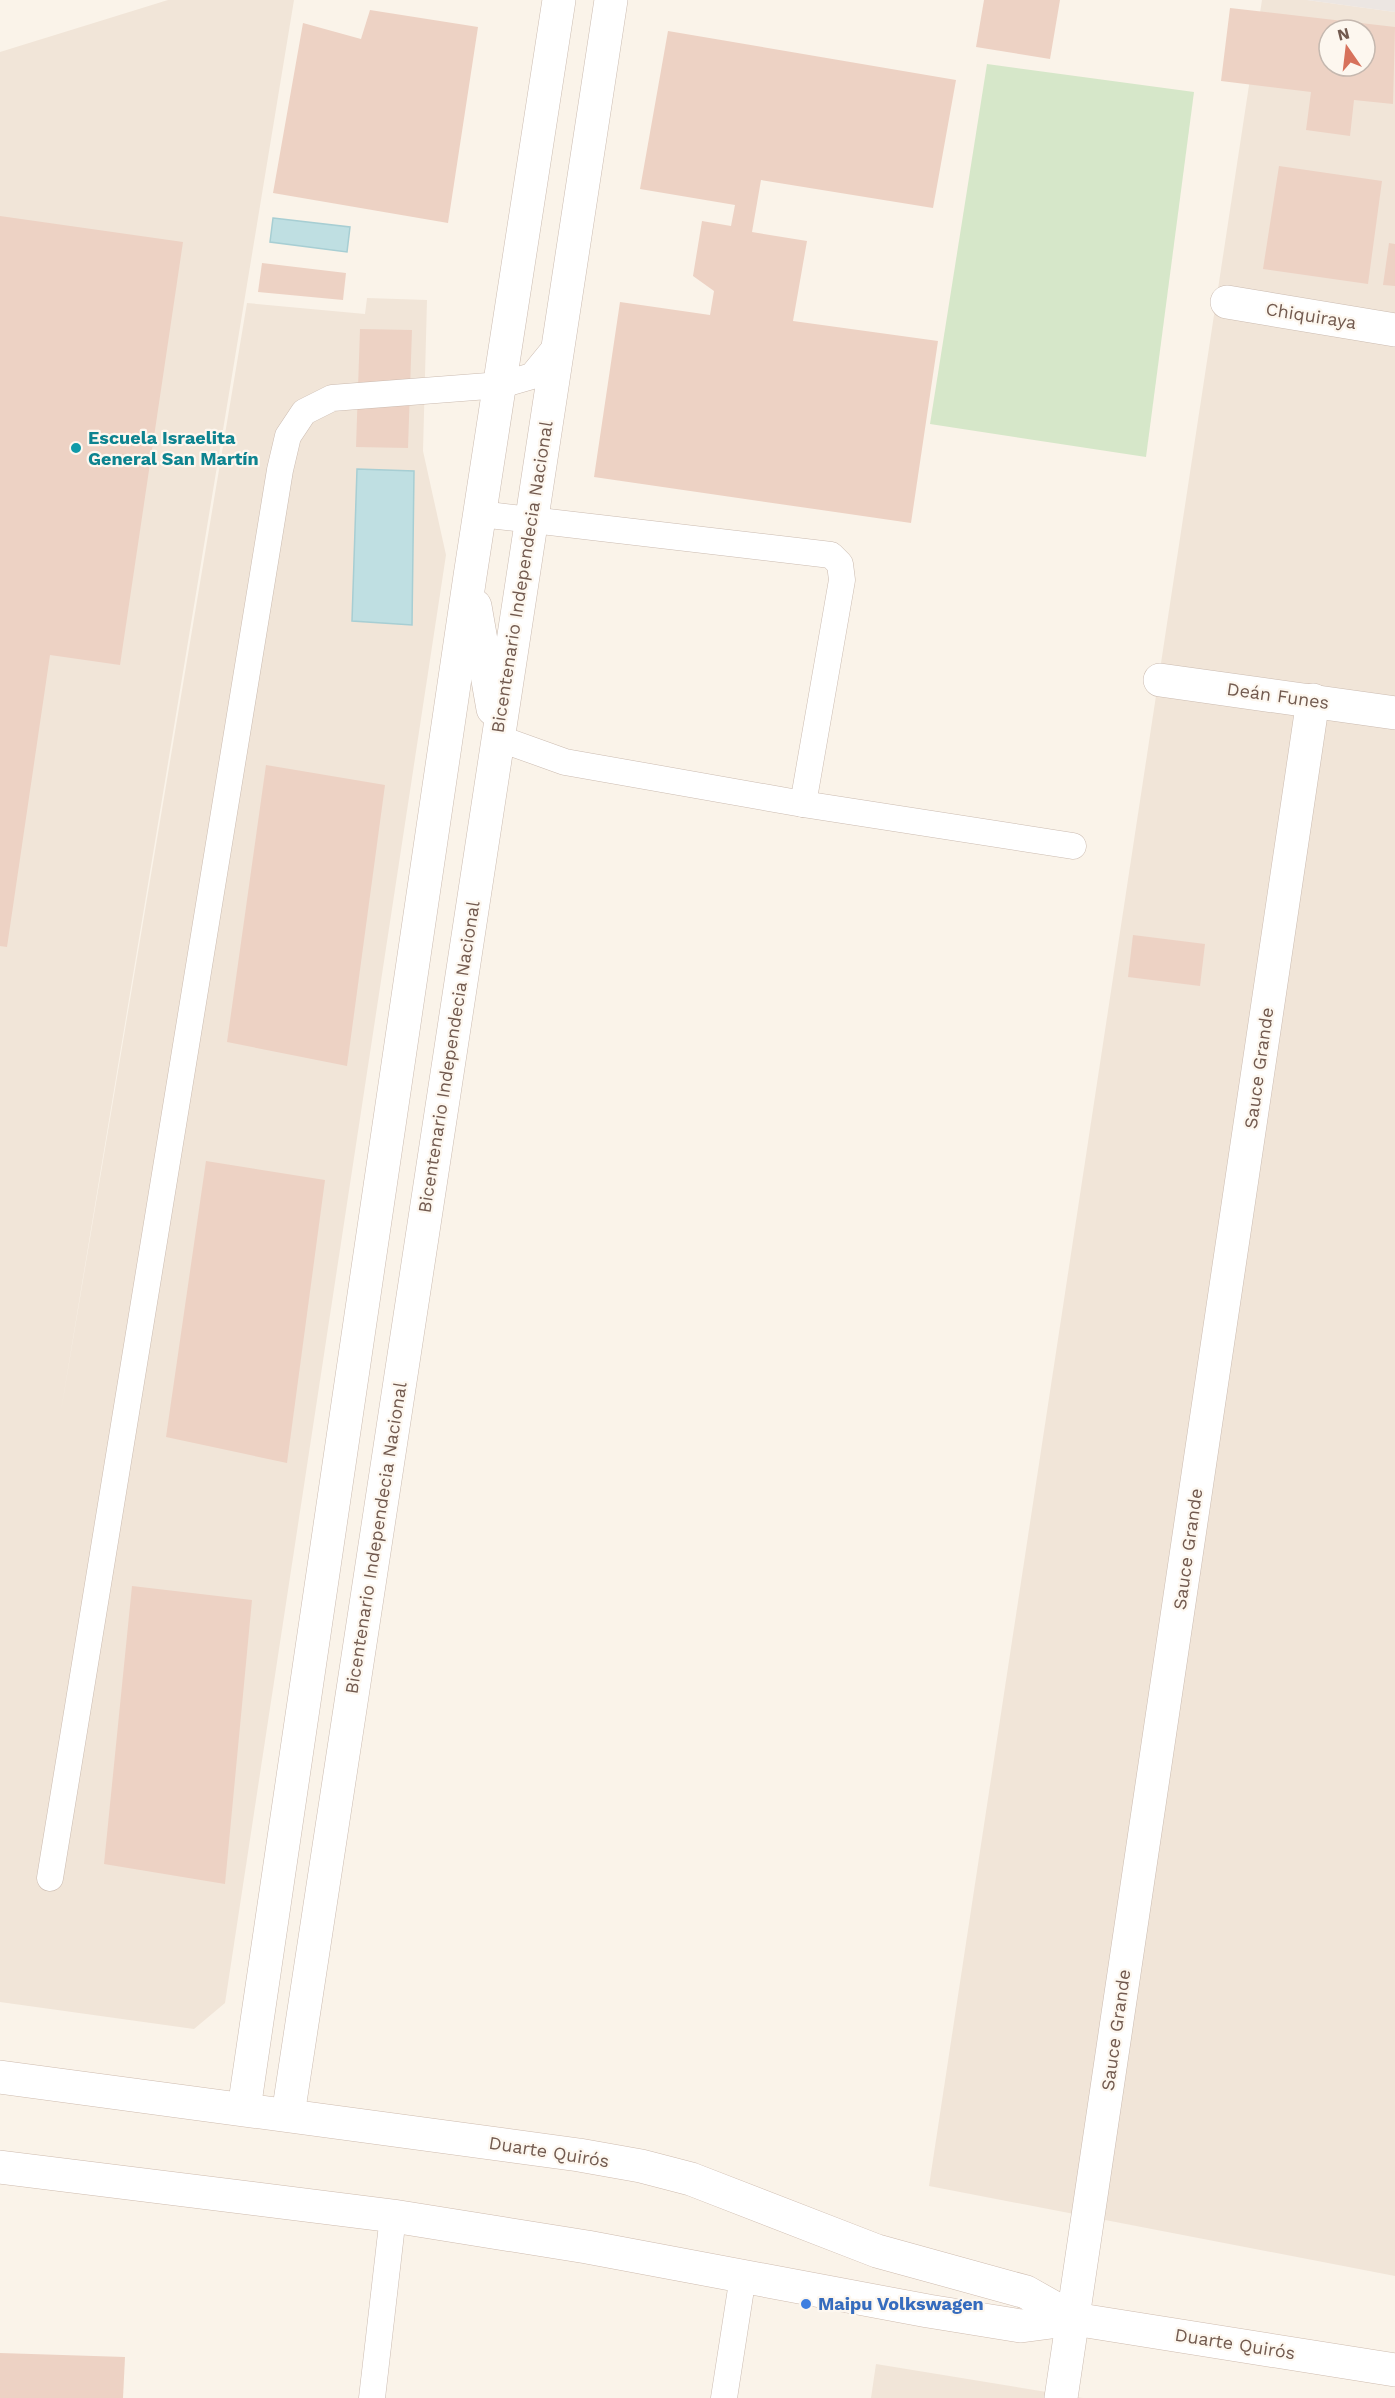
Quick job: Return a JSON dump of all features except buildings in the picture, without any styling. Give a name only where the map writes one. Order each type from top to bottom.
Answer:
[{"type":"street","points":[[244,2109],[470,576],[559,0]]},
{"type":"street","name":"Bicentenario Independecia Nacional","points":[[288,2115],[611,0]]},
{"type":"street","name":"Chiquiraya","points":[[1227,302],[1395,330]]},
{"type":"street","points":[[470,576],[498,738]]},
{"type":"street","name":"Deán Funes","points":[[1160,680],[1395,713]]},
{"type":"street","name":"Sauce Grande","points":[[1061,2398],[1313,700]]},
{"type":"street","name":"Duarte Quirós","points":[[0,2077],[579,2155],[641,2166],[691,2179],[877,2251],[1026,2292],[1074,2319]]},
{"type":"street","name":"Duarte Quirós","points":[[0,2167],[393,2216],[587,2247],[1021,2326],[1074,2319],[1395,2370]]},
{"type":"lane","points":[[50,1878],[280,470],[288,435],[304,412],[332,398],[501,385],[532,375],[558,343]]},
{"type":"lane","points":[[480,514],[831,555],[840,564],[842,580],[803,804]]},
{"type":"lane","points":[[498,738],[565,762],[803,804],[1073,846]]},
{"type":"lane","points":[[372,2398],[393,2216]]},
{"type":"lane","points":[[724,2398],[743,2276]]},
{"type":"shaded area","points":[[168,0],[294,0],[60,1417],[247,303],[365,314],[367,298],[427,300],[423,451],[446,555],[225,2003],[194,2029],[0,2002],[0,52]]},
{"type":"shaded area","points":[[1262,0],[1307,0],[1395,12],[1395,2276],[929,2186]]},
{"type":"shaded area","points":[[1307,0],[1395,0],[1395,12]]},
{"type":"shaded area","points":[[876,2364],[1083,2398],[871,2398]]},
{"type":"green space","points":[[987,64],[1194,92],[1146,457],[930,424]]},
{"type":"water","points":[[273,218],[350,227],[347,252],[270,242]]},
{"type":"water","points":[[357,469],[414,471],[412,625],[352,621]]},
{"type":"place","name":"Escuela Israelita General San Martín","points":[[76,448]]},
{"type":"place","name":"Maipu Volkswagen","points":[[806,2304]]}]
